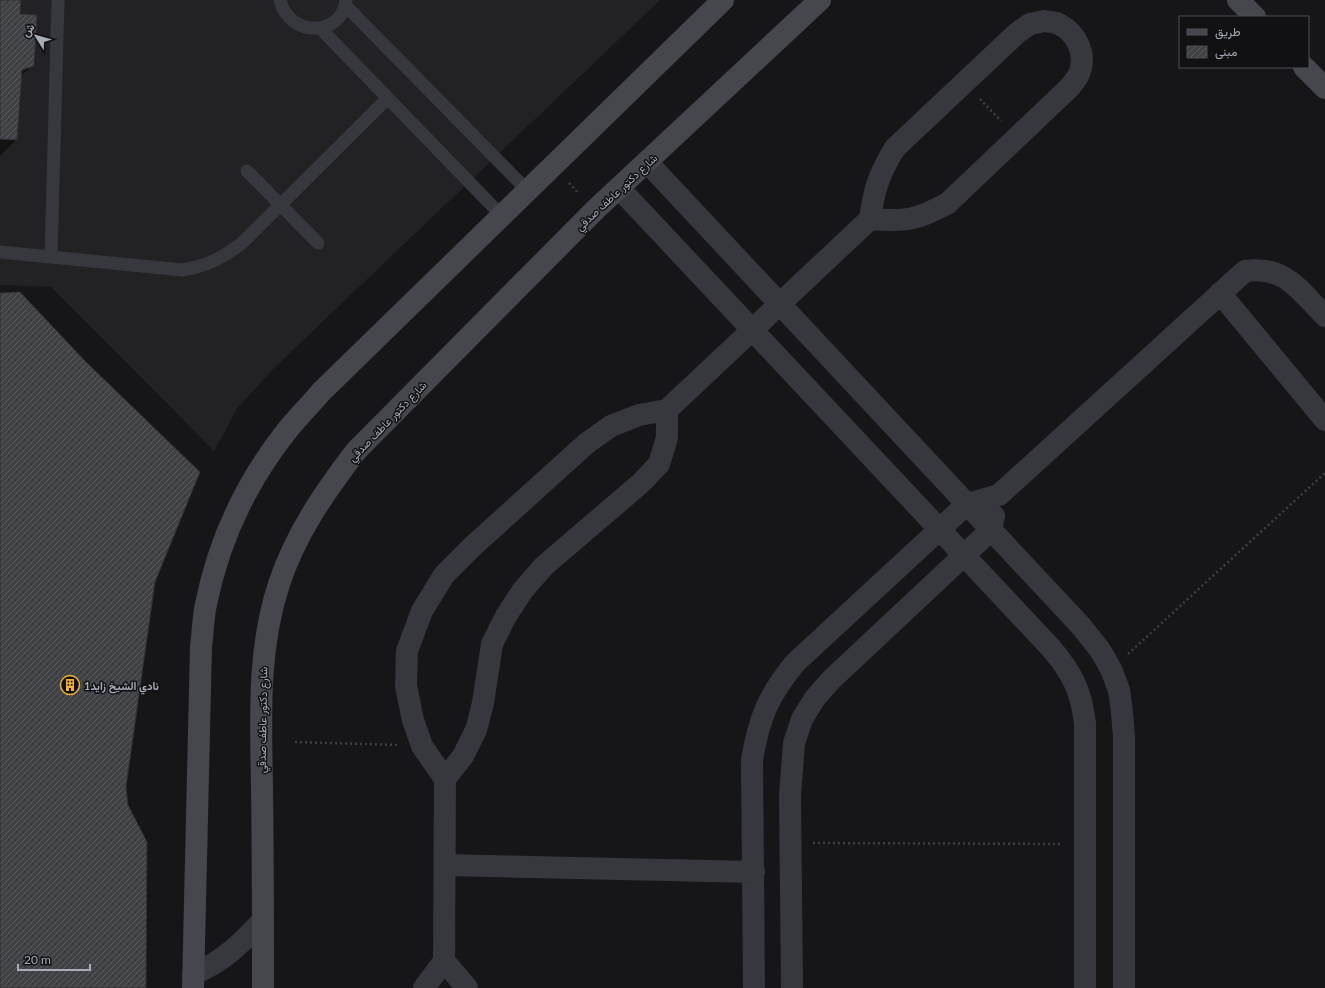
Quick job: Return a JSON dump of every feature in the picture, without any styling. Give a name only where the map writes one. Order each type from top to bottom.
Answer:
[{"type":"street","points":[[193,981],[202,640],[205,605],[218,557],[236,511],[260,468],[289,428],[321,392],[723,0]]},
{"type":"street","name":"شارع دكتور عاطف صدقي","points":[[263,988],[260,684],[266,634],[279,584],[298,536],[324,492],[356,451],[595,210],[820,0]]},
{"type":"street","points":[[1238,0],[1254,16]]},
{"type":"street","points":[[424,988],[444,961],[445,779],[422,746],[413,720],[406,686],[408,651],[422,611],[444,575],[478,541],[588,443],[611,426],[639,415],[667,410],[870,219],[873,194],[879,176],[895,148],[1017,33],[1030,24],[1044,21],[1059,24],[1071,32],[1079,45],[1082,60],[1079,74],[1070,87],[948,203],[924,216],[897,221],[870,219]]},
{"type":"street","points":[[1305,68],[1325,88]]},
{"type":"street","points":[[647,162],[1081,626],[1100,650],[1111,669],[1119,690],[1124,737],[1124,988]]},
{"type":"street","points":[[619,188],[1067,666],[1083,703],[1085,723],[1085,988]]},
{"type":"street","points":[[754,988],[752,760],[756,733],[765,708],[778,684],[795,663],[967,504],[999,495],[1245,270],[1260,268],[1286,277],[1325,316]]},
{"type":"street","points":[[1220,293],[1325,420]]},
{"type":"street","points":[[445,779],[463,756],[476,730],[483,703],[492,644],[506,616],[523,590],[544,566],[641,483],[659,464],[667,438],[667,410]]},
{"type":"street","points":[[792,988],[790,796],[794,743],[802,719],[815,698],[832,678],[991,530],[999,495]]},
{"type":"street","points":[[444,865],[754,872]]},
{"type":"street","points":[[193,981],[209,968],[228,956],[263,920]]},
{"type":"street","points":[[444,961],[467,988]]},
{"type":"lane","points":[[51,257],[58,0]]},
{"type":"lane","points":[[280,0],[282,10],[292,21],[305,28],[320,28],[331,24],[340,16],[346,3],[527,190]]},
{"type":"lane","points":[[320,28],[501,215]]},
{"type":"lane","points":[[0,252],[182,270],[201,267],[221,258],[241,244],[388,98]]},
{"type":"lane","points":[[247,172],[318,244]]},
{"type":"path","points":[[964,83],[1016,137]]},
{"type":"path","points":[[552,166],[595,210]]},
{"type":"path","points":[[1111,669],[1325,473]]},
{"type":"path","points":[[295,742],[422,746]]},
{"type":"path","points":[[790,843],[1085,845]]},
{"type":"shaded area","points":[[0,0],[660,0],[273,369],[237,409],[214,451],[51,287],[0,285]]},
{"type":"building","points":[[0,0],[21,0],[20,14],[37,15],[34,66],[22,70],[17,140],[0,139]]},
{"type":"building","name":"نادي الشيخ زايد1","points":[[20,292],[86,362],[200,472],[155,582],[126,787],[128,805],[147,842],[146,988],[0,988],[0,293]]},
{"type":"place","name":"نادي الشيخ زايد1","points":[[70,685]]}]
